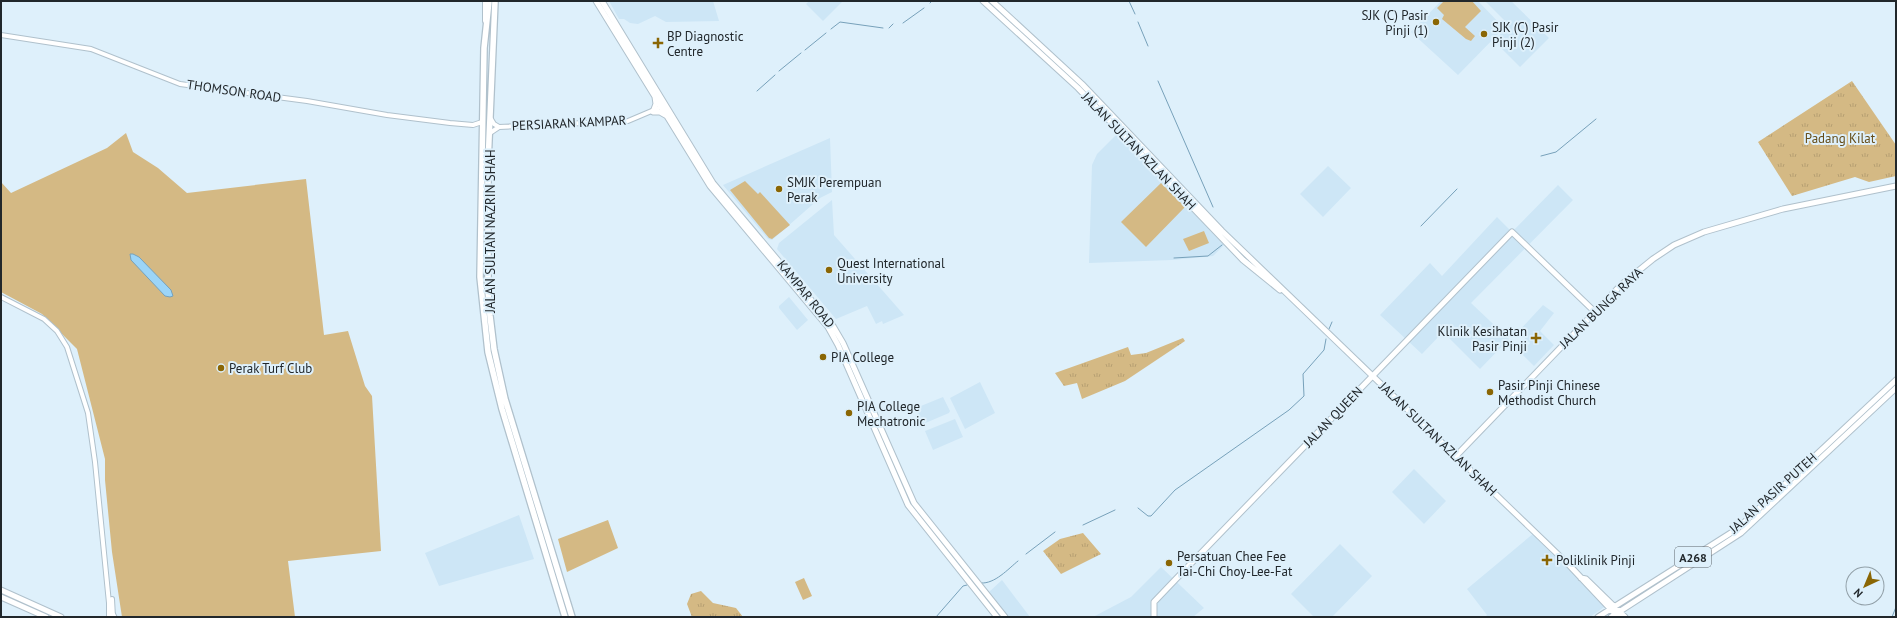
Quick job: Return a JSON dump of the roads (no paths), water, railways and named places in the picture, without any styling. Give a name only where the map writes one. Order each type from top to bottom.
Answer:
[{"type":"highway","name":"JALAN SULTAN NAZRIN SHAH","points":[[489,1],[485,35],[482,122],[480,277],[488,352],[502,409],[564,615]]},
{"type":"highway","name":"JALAN SULTAN NAZRIN SHAH","points":[[495,1],[488,163],[488,290],[494,349],[506,399],[572,617]]},
{"type":"highway","points":[[561,580],[557,583],[564,605],[564,615]]},
{"type":"main road","name":"KAMPAR ROAD","points":[[596,1],[661,107],[669,114],[713,183],[821,310],[836,330],[914,504],[1005,617]]},
{"type":"main road","name":"KAMPAR ROAD","points":[[602,1],[662,97],[669,114],[710,186],[832,333],[908,505],[997,617]]},
{"type":"main road","name":"JALAN SULTAN AZLAN SHAH","points":[[984,1],[1078,88],[1243,260],[1294,300]]},
{"type":"main road","name":"JALAN SULTAN AZLAN SHAH","points":[[992,1],[1082,84],[1222,231],[1373,375],[1612,608],[1616,615],[1625,616]]},
{"type":"main road","points":[[655,97],[656,104],[653,112],[669,114]]},
{"type":"main road","points":[[661,107],[662,97]]},
{"type":"main road","name":"JALAN BUNGA RAYA","points":[[1456,456],[1621,285],[1653,259],[1674,245],[1704,232],[1783,209],[1896,186]]},
{"type":"main road","points":[[1222,231],[1241,255],[1243,260],[1248,261],[1268,275]]},
{"type":"main road","name":"JALAN QUEEN","points":[[1154,617],[1154,602],[1512,232],[1595,312]]},
{"type":"main road","points":[[769,249],[768,254],[776,265]]},
{"type":"main road","name":"JALAN PASIR PUTEH","points":[[1598,617],[1737,528],[1896,380]]},
{"type":"main road","name":"JALAN PASIR PUTEH","points":[[1616,615],[1741,533],[1896,388]]},
{"type":"main road","points":[[1,590],[61,617]]},
{"type":"main road","points":[[1,597],[46,617]]},
{"type":"street","points":[[485,35],[486,1]]},
{"type":"street","name":"THOMSON ROAD","points":[[1,35],[92,49],[180,84],[309,101],[387,115],[473,125],[482,122]]},
{"type":"street","name":"PERSIARAN KAMPAR","points":[[490,133],[499,127],[628,121],[653,112],[661,107]]},
{"type":"street","name":"PERSIARAN KAMPAR","points":[[491,119],[499,127]]},
{"type":"street","points":[[473,125],[482,133]]},
{"type":"street","points":[[1,297],[44,319],[57,331],[67,347],[88,413],[100,502],[112,616]]},
{"type":"street","points":[[100,502],[112,616]]},
{"type":"water","points":[[130,254],[139,257],[171,290],[173,296],[165,296],[131,260]]},
{"type":"waterway","points":[[1129,1],[1135,14]]},
{"type":"waterway","points":[[903,23],[924,8]]},
{"type":"waterway","points":[[831,29],[840,22],[883,28]]},
{"type":"waterway","points":[[1138,22],[1148,46]]},
{"type":"waterway","points":[[889,28],[893,24]]},
{"type":"waterway","points":[[805,50],[826,33]]},
{"type":"waterway","points":[[779,71],[801,53]]},
{"type":"waterway","points":[[757,91],[775,75]]},
{"type":"waterway","points":[[1158,81],[1213,207]]},
{"type":"waterway","points":[[1541,156],[1556,152],[1596,119]]},
{"type":"waterway","points":[[1421,226],[1457,189]]},
{"type":"waterway","points":[[1174,258],[1208,256],[1222,245]]},
{"type":"waterway","points":[[1329,329],[1332,322]]},
{"type":"waterway","points":[[1138,508],[1148,516],[1151,516],[1175,490],[1289,410],[1304,396],[1303,374],[1324,350],[1326,339]]},
{"type":"waterway","points":[[1083,525],[1115,510]]},
{"type":"waterway","points":[[1026,554],[1055,532]]},
{"type":"waterway","points":[[981,583],[986,583],[996,579],[1018,561]]},
{"type":"waterway","points":[[936,617],[963,586],[967,585]]},
{"type":"waterway","points":[[1892,617],[1896,607]]},
{"type":"place","name":"SJK (C) Pasir Pinji (1)","points":[[1436,22]]},
{"type":"place","name":"SJK (C) Pasir Pinji (2)","points":[[1484,34]]},
{"type":"place","name":"BP Diagnostic Centre","points":[[658,43]]},
{"type":"place","name":"SMJK Perempuan Perak","points":[[779,189]]},
{"type":"place","name":"Quest International University","points":[[829,270]]},
{"type":"place","name":"Klinik Kesihatan Pasir Pinji","points":[[1536,338]]},
{"type":"place","name":"PIA College","points":[[823,357]]},
{"type":"place","name":"Perak Turf Club","points":[[221,368]]},
{"type":"place","name":"Pasir Pinji Chinese Methodist Church","points":[[1490,392]]},
{"type":"place","name":"PIA College Mechatronic","points":[[849,413]]},
{"type":"place","name":"Poliklinik Pinji","points":[[1547,560]]},
{"type":"place","name":"Persatuan Chee Fee Tai-Chi Choy-Lee-Fat","points":[[1169,563]]},
{"type":"park label","name":"Padang Kilat","points":[[1840,138]]}]
